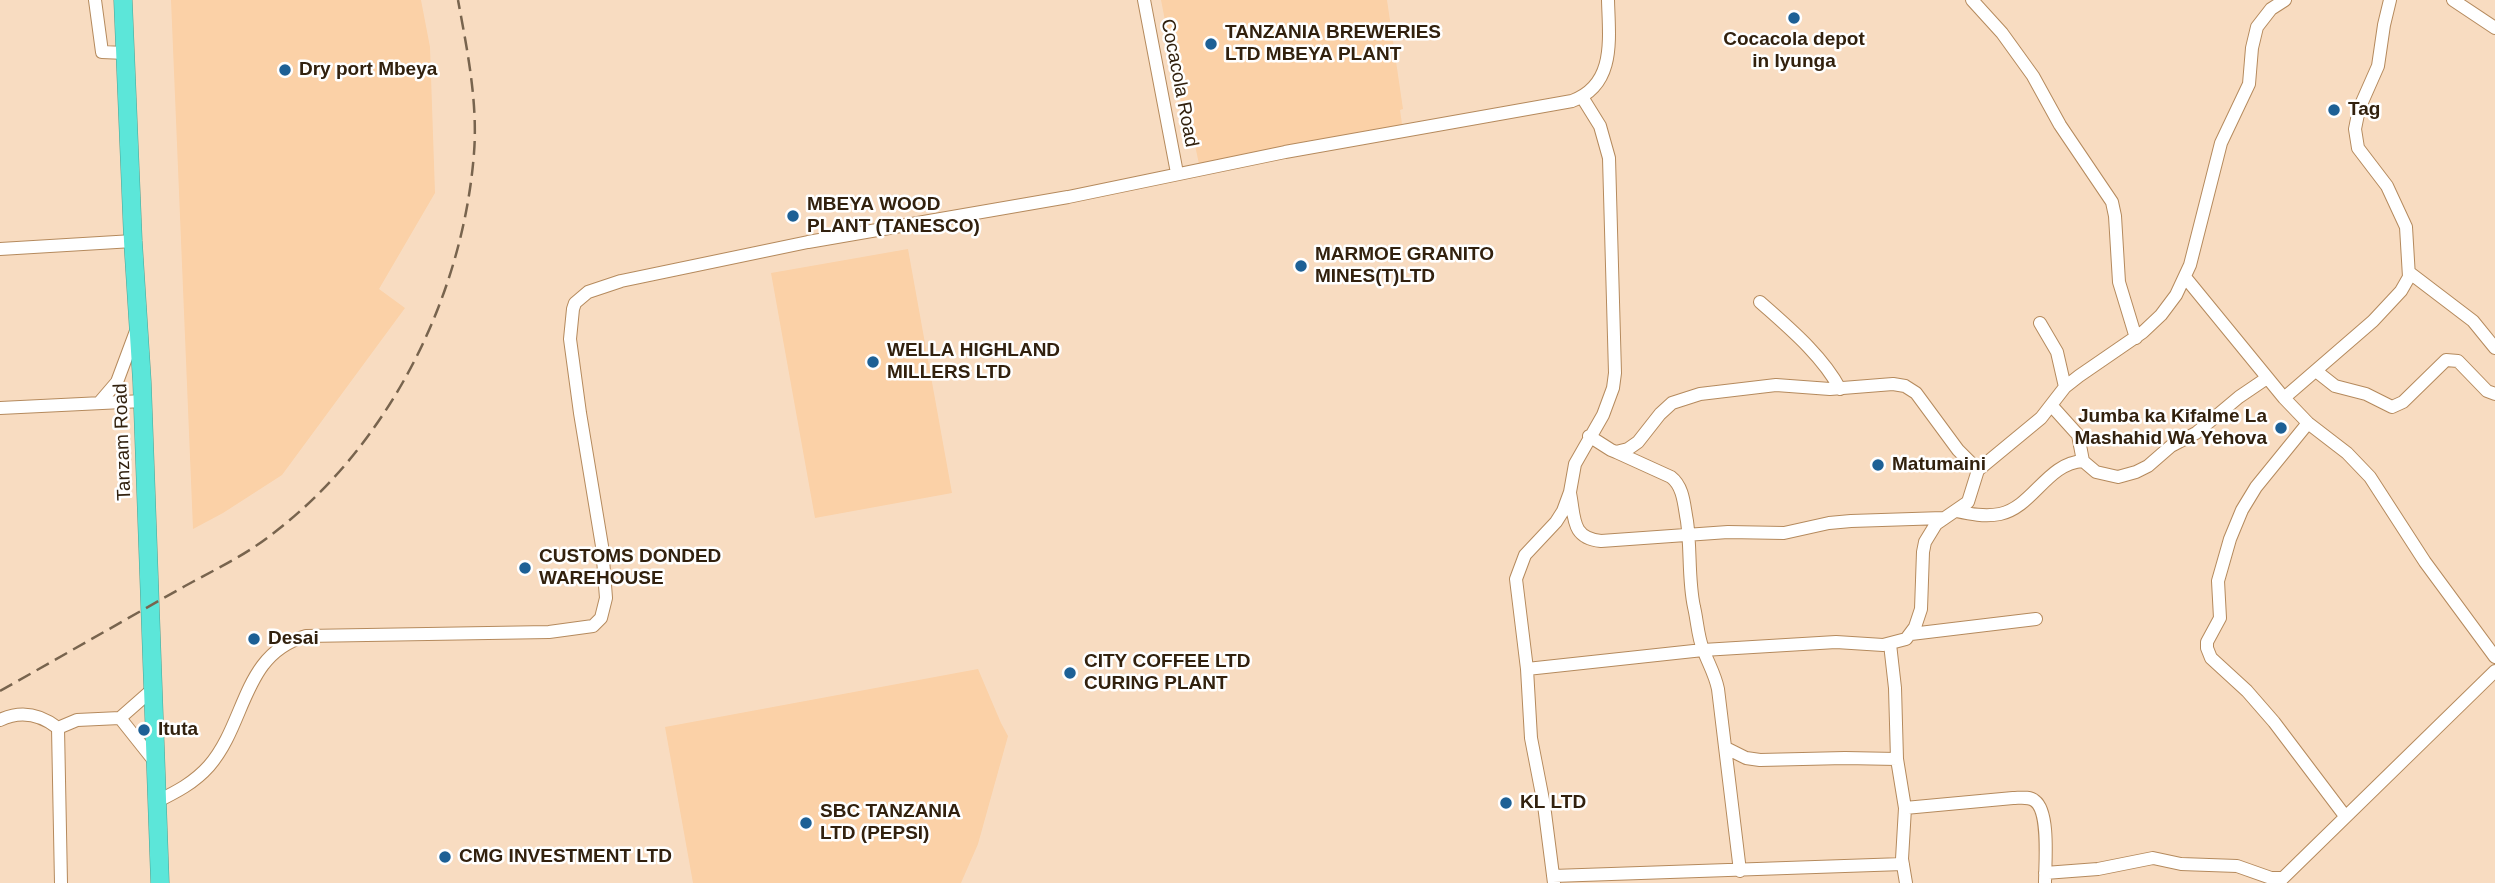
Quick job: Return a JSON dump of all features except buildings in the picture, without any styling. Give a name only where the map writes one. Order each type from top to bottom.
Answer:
[{"type":"highway","name":"Tanzam Road","points":[[123,0],[143,401],[160,883]]},
{"type":"street","points":[[95,0],[103,52],[125,53]]},
{"type":"street","name":"Cocacola Road","points":[[1144,0],[1177,173]]},
{"type":"street","points":[[156,802],[183,789],[210,765],[267,658],[288,642],[306,636],[549,632],[587,628],[598,623],[606,598],[604,564],[570,339],[575,303],[588,292],[632,279],[808,242],[1068,197],[1177,173],[1582,97],[1593,89],[1601,78],[1606,63],[1608,0]]},
{"type":"street","points":[[1972,0],[2002,33],[2033,76],[2060,125],[2112,202],[2119,282],[2136,338]]},
{"type":"street","points":[[1527,669],[1703,650],[1836,642],[1891,644],[1906,639],[1911,634],[1920,609],[1923,552],[1928,534],[1943,518],[1968,502],[1979,470],[2030,429],[2065,387],[2136,338],[2161,315],[2176,295],[2185,277],[2221,143],[2249,84],[2257,27],[2271,9],[2285,0]]},
{"type":"street","points":[[2284,398],[2389,305],[2401,291],[2410,273],[2406,227],[2400,211],[2387,186],[2363,156],[2355,138],[2359,109],[2378,66],[2390,0]]},
{"type":"street","points":[[2453,0],[2495,28]]},
{"type":"street","points":[[1582,97],[1600,126],[1608,158],[1615,373],[1609,401],[1575,464],[1567,502],[1556,522],[1525,555],[1517,572],[1516,586],[1527,669],[1531,738],[1544,806],[1553,880],[1903,864]]},
{"type":"street","points":[[0,249],[133,241]]},
{"type":"street","points":[[2410,273],[2473,321],[2495,348]]},
{"type":"street","points":[[2185,277],[2284,398],[2308,423],[2347,453],[2370,477],[2425,562],[2495,657]]},
{"type":"street","points":[[1760,302],[1804,345],[1840,389]]},
{"type":"street","points":[[2040,323],[2057,352],[2065,387]]},
{"type":"street","points":[[99,403],[117,382],[138,328]]},
{"type":"street","points":[[2316,371],[2335,386],[2366,394],[2392,407],[2398,405],[2446,360],[2452,358],[2487,391],[2495,394]]},
{"type":"street","points":[[2052,405],[2078,435],[2083,461],[2096,472],[2118,477],[2136,472],[2156,460],[2171,446],[2196,433],[2239,397],[2267,378]]},
{"type":"street","points":[[1616,452],[1633,447],[1666,408],[1688,397],[1776,385],[1840,389],[1893,384],[1911,389],[1958,450],[1979,470]]},
{"type":"street","points":[[0,408],[143,401]]},
{"type":"street","points":[[2308,423],[2256,487],[2242,510],[2218,581],[2220,618],[2207,642],[2207,648],[2211,658],[2247,691],[2274,723],[2345,816]]},
{"type":"street","points":[[1589,436],[1675,480],[1682,494],[1689,535],[1691,590],[1703,650],[1717,680],[1740,871]]},
{"type":"street","points":[[1956,511],[1981,515],[2006,512],[2052,474],[2083,461]]},
{"type":"street","points":[[1570,492],[1577,529],[1585,538],[1601,541],[1728,532],[1784,533],[1829,523],[1943,518]]},
{"type":"street","points":[[1911,634],[2036,619]]},
{"type":"street","points":[[1891,644],[1895,675],[1897,759],[1905,808],[1903,864],[1906,883]]},
{"type":"street","points":[[1905,808],[2013,798],[2035,801],[2044,816],[2045,878],[2153,858],[2181,864],[2237,866],[2271,881],[2285,876],[2495,671]]},
{"type":"street","points":[[58,728],[77,719],[120,718],[153,689]]},
{"type":"street","points":[[0,720],[14,715],[35,715],[58,728]]},
{"type":"street","points":[[120,718],[155,762]]},
{"type":"street","points":[[58,728],[61,883]]},
{"type":"street","points":[[1726,748],[1746,758],[1760,760],[1897,759]]},
{"type":"shaded area","points":[[171,0],[421,0],[430,47],[435,193],[379,289],[405,308],[282,475],[193,529]]},
{"type":"shaded area","points":[[1161,0],[1387,0],[1403,109],[1400,110],[1403,131],[1200,169],[1191,126],[1185,123]]},
{"type":"shaded area","points":[[908,249],[952,493],[815,518],[771,273]]},
{"type":"shaded area","points":[[978,669],[1008,736],[978,844],[961,883],[693,883],[665,727]]},
{"type":"railway","points":[[0,691],[261,543],[313,499],[351,458],[384,413],[412,365],[436,314],[454,261],[467,207],[475,134],[471,76],[458,0]]},
{"type":"place","name":"Cocacola depot in Iyunga","points":[[1794,18]]},
{"type":"place","name":"TANZANIA BREWERIES LTD MBEYA PLANT","points":[[1211,44]]},
{"type":"place","name":"Dry port Mbeya","points":[[285,70]]},
{"type":"place","name":"Tag","points":[[2334,110]]},
{"type":"place","name":"MBEYA WOOD PLANT (TANESCO)","points":[[793,216]]},
{"type":"place","name":"MARMOE GRANITO MINES(T)LTD","points":[[1301,266]]},
{"type":"place","name":"WELLA HIGHLAND MILLERS LTD","points":[[873,362]]},
{"type":"place","name":"Jumba ka Kifalme La Mashahid Wa Yehova","points":[[2281,428]]},
{"type":"place","name":"Matumaini","points":[[1878,465]]},
{"type":"place","name":"CUSTOMS DONDED WAREHOUSE","points":[[525,568]]},
{"type":"place","name":"Desai","points":[[254,639]]},
{"type":"place","name":"CITY COFFEE LTD CURING PLANT","points":[[1070,673]]},
{"type":"place","name":"Ituta","points":[[144,730]]},
{"type":"place","name":"KL LTD","points":[[1506,803]]},
{"type":"place","name":"SBC TANZANIA LTD (PEPSI)","points":[[806,823]]},
{"type":"place","name":"CMG INVESTMENT LTD","points":[[445,857]]}]
